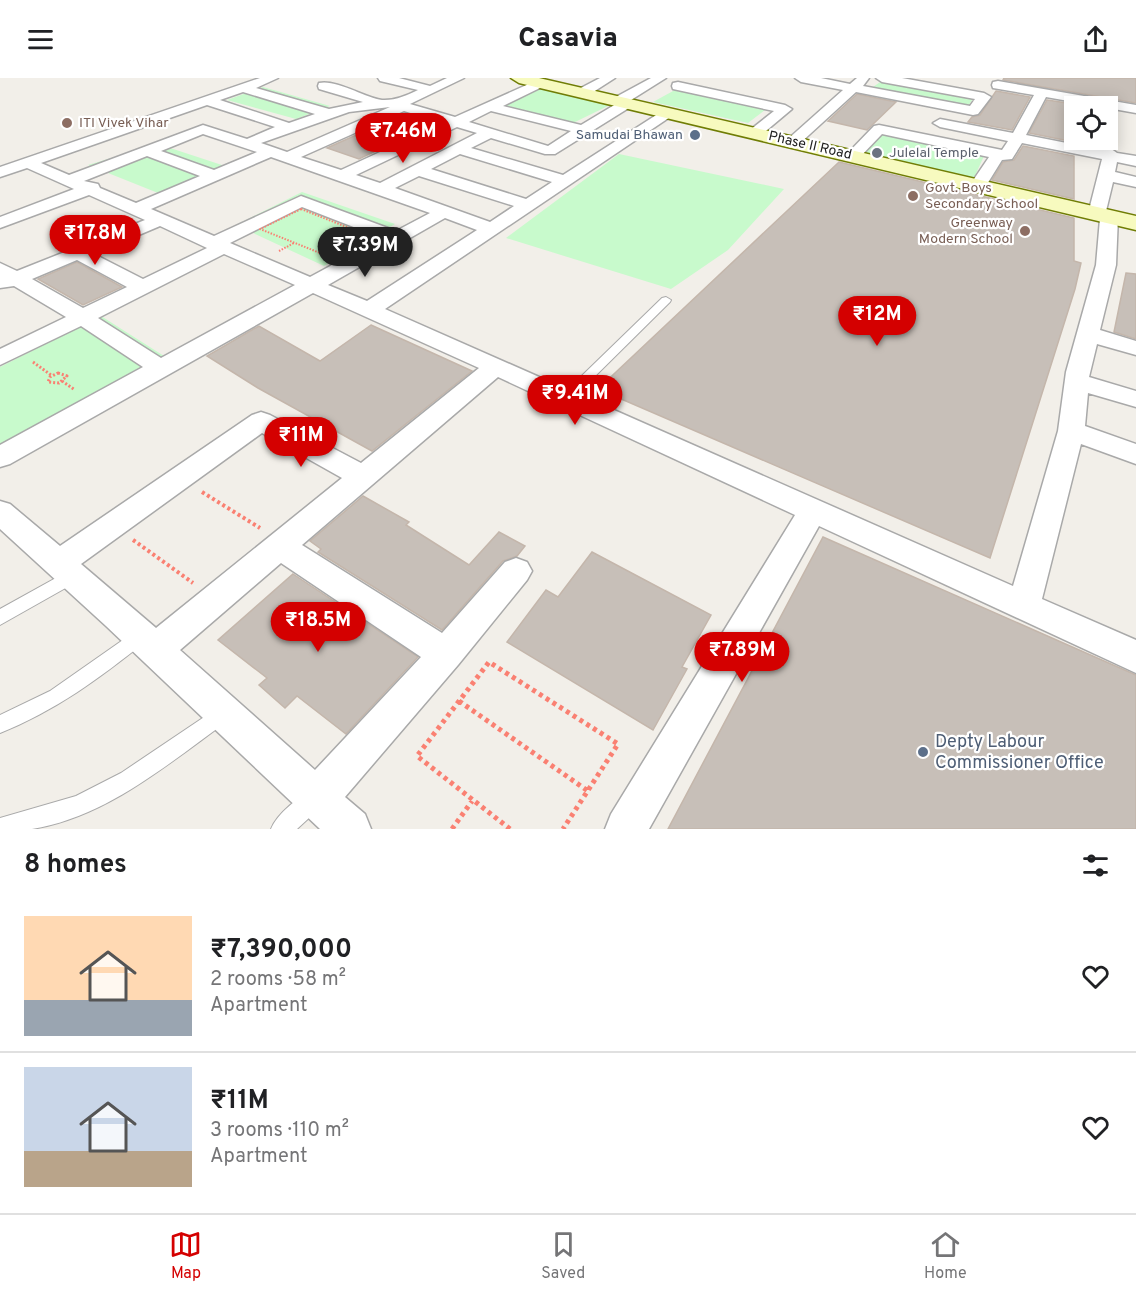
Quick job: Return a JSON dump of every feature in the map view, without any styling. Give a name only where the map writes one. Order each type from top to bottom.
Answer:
[{"type":"street","points":[[0,172],[272,78]]},
{"type":"street","points":[[346,78],[324,86],[459,122],[550,151],[630,104],[660,78]]},
{"type":"street","points":[[384,78],[432,90]]},
{"type":"street","points":[[247,145],[288,128],[358,105],[390,104],[432,90],[458,78]]},
{"type":"street","name":"Phase II Road","points":[[519,78],[630,104],[669,97],[755,133],[1136,223]]},
{"type":"street","points":[[582,93],[609,78]]},
{"type":"street","points":[[368,309],[564,181],[692,78]]},
{"type":"street","points":[[801,78],[859,83],[973,111],[984,97],[882,78]]},
{"type":"street","points":[[853,156],[879,129],[1007,156],[1037,92],[1040,78]]},
{"type":"street","points":[[341,176],[540,83]]},
{"type":"street","points":[[793,142],[859,83]]},
{"type":"street","points":[[998,85],[1064,97]]},
{"type":"street","points":[[243,88],[330,114]]},
{"type":"street","points":[[669,97],[785,109],[755,133]]},
{"type":"street","points":[[206,100],[288,128]]},
{"type":"street","points":[[137,209],[215,176],[278,155],[398,109],[390,104]]},
{"type":"street","points":[[1118,106],[1136,109]]},
{"type":"street","points":[[492,107],[583,130]]},
{"type":"street","points":[[925,120],[1136,161]]},
{"type":"street","points":[[0,223],[148,151],[203,129],[491,229]]},
{"type":"street","points":[[381,189],[491,132]]},
{"type":"street","points":[[458,149],[564,181]]},
{"type":"street","points":[[1102,150],[1111,155]]},
{"type":"street","points":[[148,151],[215,176]]},
{"type":"street","points":[[978,186],[998,154]]},
{"type":"street","points":[[1024,606],[1071,431],[1077,381],[1106,265],[1103,215],[1105,175],[1111,155]]},
{"type":"street","points":[[28,163],[81,184],[496,366],[1136,657]]},
{"type":"street","points":[[417,170],[528,205]]},
{"type":"street","points":[[1105,175],[1136,182]]},
{"type":"street","points":[[0,358],[143,287],[301,201],[398,238]]},
{"type":"street","points":[[0,457],[444,212]]},
{"type":"street","points":[[5,277],[78,253],[160,220]]},
{"type":"street","points":[[78,253],[143,287]]},
{"type":"street","points":[[5,277],[82,317],[162,369]]},
{"type":"street","points":[[1088,334],[1136,348]]},
{"type":"street","points":[[148,643],[267,542],[363,477],[496,366]]},
{"type":"street","points":[[1077,381],[1136,399]]},
{"type":"street","points":[[65,570],[261,421],[363,477]]},
{"type":"street","points":[[1071,431],[1136,454]]},
{"type":"street","points":[[626,829],[813,510]]},
{"type":"street","points":[[5,523],[65,570],[148,643],[350,829]]},
{"type":"street","points":[[267,542],[446,654]]},
{"type":"street","points":[[317,798],[446,654],[516,571]]},
{"type":"lane","points":[[566,398],[666,300]]},
{"type":"lane","points":[[0,618],[65,570]]},
{"type":"lane","points":[[0,724],[43,707],[148,643]]},
{"type":"lane","points":[[0,828],[80,804],[128,780],[223,712]]},
{"type":"lane","points":[[281,829],[317,798]]},
{"type":"path","points":[[301,209],[377,239],[340,261],[294,243],[260,229],[301,209]]},
{"type":"path","points":[[43,357],[33,362],[52,375],[61,373],[67,376],[59,383],[50,384],[48,379],[52,375]]},
{"type":"path","points":[[200,491],[264,531],[267,542]]},
{"type":"path","points":[[124,534],[194,584],[202,577]]},
{"type":"path","points":[[510,829],[417,756],[489,662],[618,744],[563,829]]},
{"type":"path","points":[[459,701],[588,791]]},
{"type":"path","points":[[452,829],[472,801]]},
{"type":"green space","points":[[886,78],[977,93],[968,106],[873,87]]},
{"type":"green space","points":[[531,85],[612,104],[573,123],[493,102]]},
{"type":"green space","points":[[684,85],[773,104],[748,123],[653,102]]},
{"type":"green space","points":[[263,87],[330,106],[296,119],[227,100]]},
{"type":"green space","points":[[877,124],[988,147],[974,178],[848,151]]},
{"type":"green space","points":[[158,144],[228,167],[163,195],[88,165]]},
{"type":"green space","points":[[619,154],[784,189],[728,250],[671,289],[506,238]]},
{"type":"green space","points":[[302,192],[395,224],[324,266],[236,225]]},
{"type":"green space","points":[[101,316],[164,356],[0,445],[0,367]]},
{"type":"building","points":[[1004,78],[1136,78],[1136,103],[1118,100],[1118,96],[1096,96],[1003,80]]},
{"type":"building","points":[[996,91],[1030,97],[1012,130],[968,122],[972,117],[980,115]]},
{"type":"building","points":[[857,94],[896,102],[867,130],[828,121]]},
{"type":"building","points":[[1047,100],[1064,103],[1064,140],[1029,133]]},
{"type":"building","points":[[399,116],[431,125],[359,159],[327,148]]},
{"type":"building","points":[[1023,146],[1074,156],[1074,199],[992,180],[1003,162],[1014,160]]},
{"type":"building","points":[[839,162],[1074,218],[1074,261],[1081,263],[1075,289],[990,558],[598,389]]},
{"type":"building","points":[[77,262],[122,287],[83,305],[38,279]]},
{"type":"building","points":[[1126,273],[1136,274],[1136,339],[1114,332]]},
{"type":"building","points":[[371,325],[472,371],[372,451],[258,388],[207,356],[259,326],[320,361]]},
{"type":"building","points":[[363,496],[409,522],[406,525],[469,565],[499,532],[525,546],[517,556],[503,561],[442,630],[318,552],[321,549],[310,541]]},
{"type":"building","name":"Depty Labour Commissioner Office","points":[[823,537],[1136,675],[1136,829],[668,829]]},
{"type":"building","points":[[592,552],[711,615],[682,667],[687,669],[653,730],[507,642],[546,590],[558,597]]},
{"type":"building","points":[[293,574],[418,657],[346,734],[297,696],[285,708],[259,685],[267,678],[218,640]]},
{"type":"place","name":"ITI Vivek Vihar","points":[[67,123]]},
{"type":"place","name":"Samudai Bhawan","points":[[695,135]]},
{"type":"place","name":"Julelal Temple","points":[[877,153]]},
{"type":"place","name":"Govt. Boys Secondary School","points":[[913,196]]},
{"type":"place","name":"Greenway Modern School","points":[[1025,231]]},
{"type":"place","name":"Depty Labour Commissioner Office","points":[[923,752]]}]
